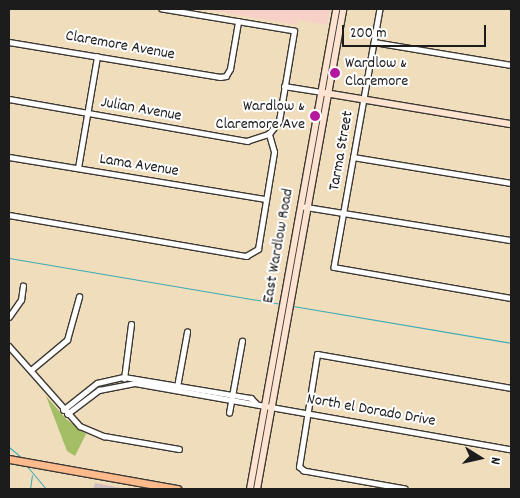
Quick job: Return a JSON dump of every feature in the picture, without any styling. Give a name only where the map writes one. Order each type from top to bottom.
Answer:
[{"type":"main road","name":"East Wardlow Road","points":[[250,489],[336,9]]},
{"type":"main road","name":"East Wardlow Road","points":[[257,489],[343,9]]},
{"type":"main road","points":[[321,92],[511,124]]},
{"type":"main road","points":[[9,459],[177,489]]},
{"type":"street","points":[[9,216],[246,256],[254,254],[258,249],[274,152],[269,134],[279,121],[294,31],[162,9]]},
{"type":"street","name":"Tarma Street","points":[[380,9],[334,267],[511,298]]},
{"type":"street","name":"Claremore Avenue","points":[[9,42],[226,76],[238,22]]},
{"type":"street","points":[[374,42],[511,66]]},
{"type":"street","points":[[78,168],[97,57]]},
{"type":"street","points":[[284,86],[321,92]]},
{"type":"street","name":"Julian Avenue","points":[[9,99],[247,141],[269,134]]},
{"type":"street","name":"Lama Avenue","points":[[9,157],[266,199]]},
{"type":"street","points":[[353,157],[511,183]]},
{"type":"street","points":[[300,206],[511,240]]},
{"type":"street","points":[[9,318],[21,300],[23,286]]},
{"type":"street","points":[[31,370],[67,340],[79,297]]},
{"type":"street","points":[[124,384],[131,324]]},
{"type":"street","points":[[176,391],[187,332]]},
{"type":"street","points":[[229,413],[242,341]]},
{"type":"street","points":[[9,346],[65,412],[80,426],[104,436],[179,449]]},
{"type":"street","points":[[405,489],[304,471],[299,467],[306,412],[317,354],[511,388]]},
{"type":"street","name":"North el Dorado Drive","points":[[65,412],[91,387],[124,378],[251,398],[256,403]]},
{"type":"street","name":"North el Dorado Drive","points":[[65,412],[95,392],[124,384],[231,401],[256,403],[511,449]]},
{"type":"street","points":[[91,387],[95,392]]},
{"type":"street","points":[[206,396],[207,390]]},
{"type":"shaded area","points":[[203,9],[330,9],[327,25],[298,20],[297,25]]},
{"type":"shaded area","points":[[95,483],[126,489],[93,489]]},
{"type":"green space","points":[[46,396],[66,419],[86,434],[75,456],[67,451]]},
{"type":"waterway","points":[[9,258],[281,304]]},
{"type":"waterway","points":[[293,306],[511,343]]},
{"type":"waterway","points":[[9,447],[21,457]]},
{"type":"waterway","points":[[26,465],[46,489]]},
{"type":"waterway","points":[[30,489],[32,475]]},
{"type":"place","name":"Wardlow & Claremore","points":[[335,73]]},
{"type":"place","name":"Wardlow & Claremore Ave","points":[[315,116]]}]
